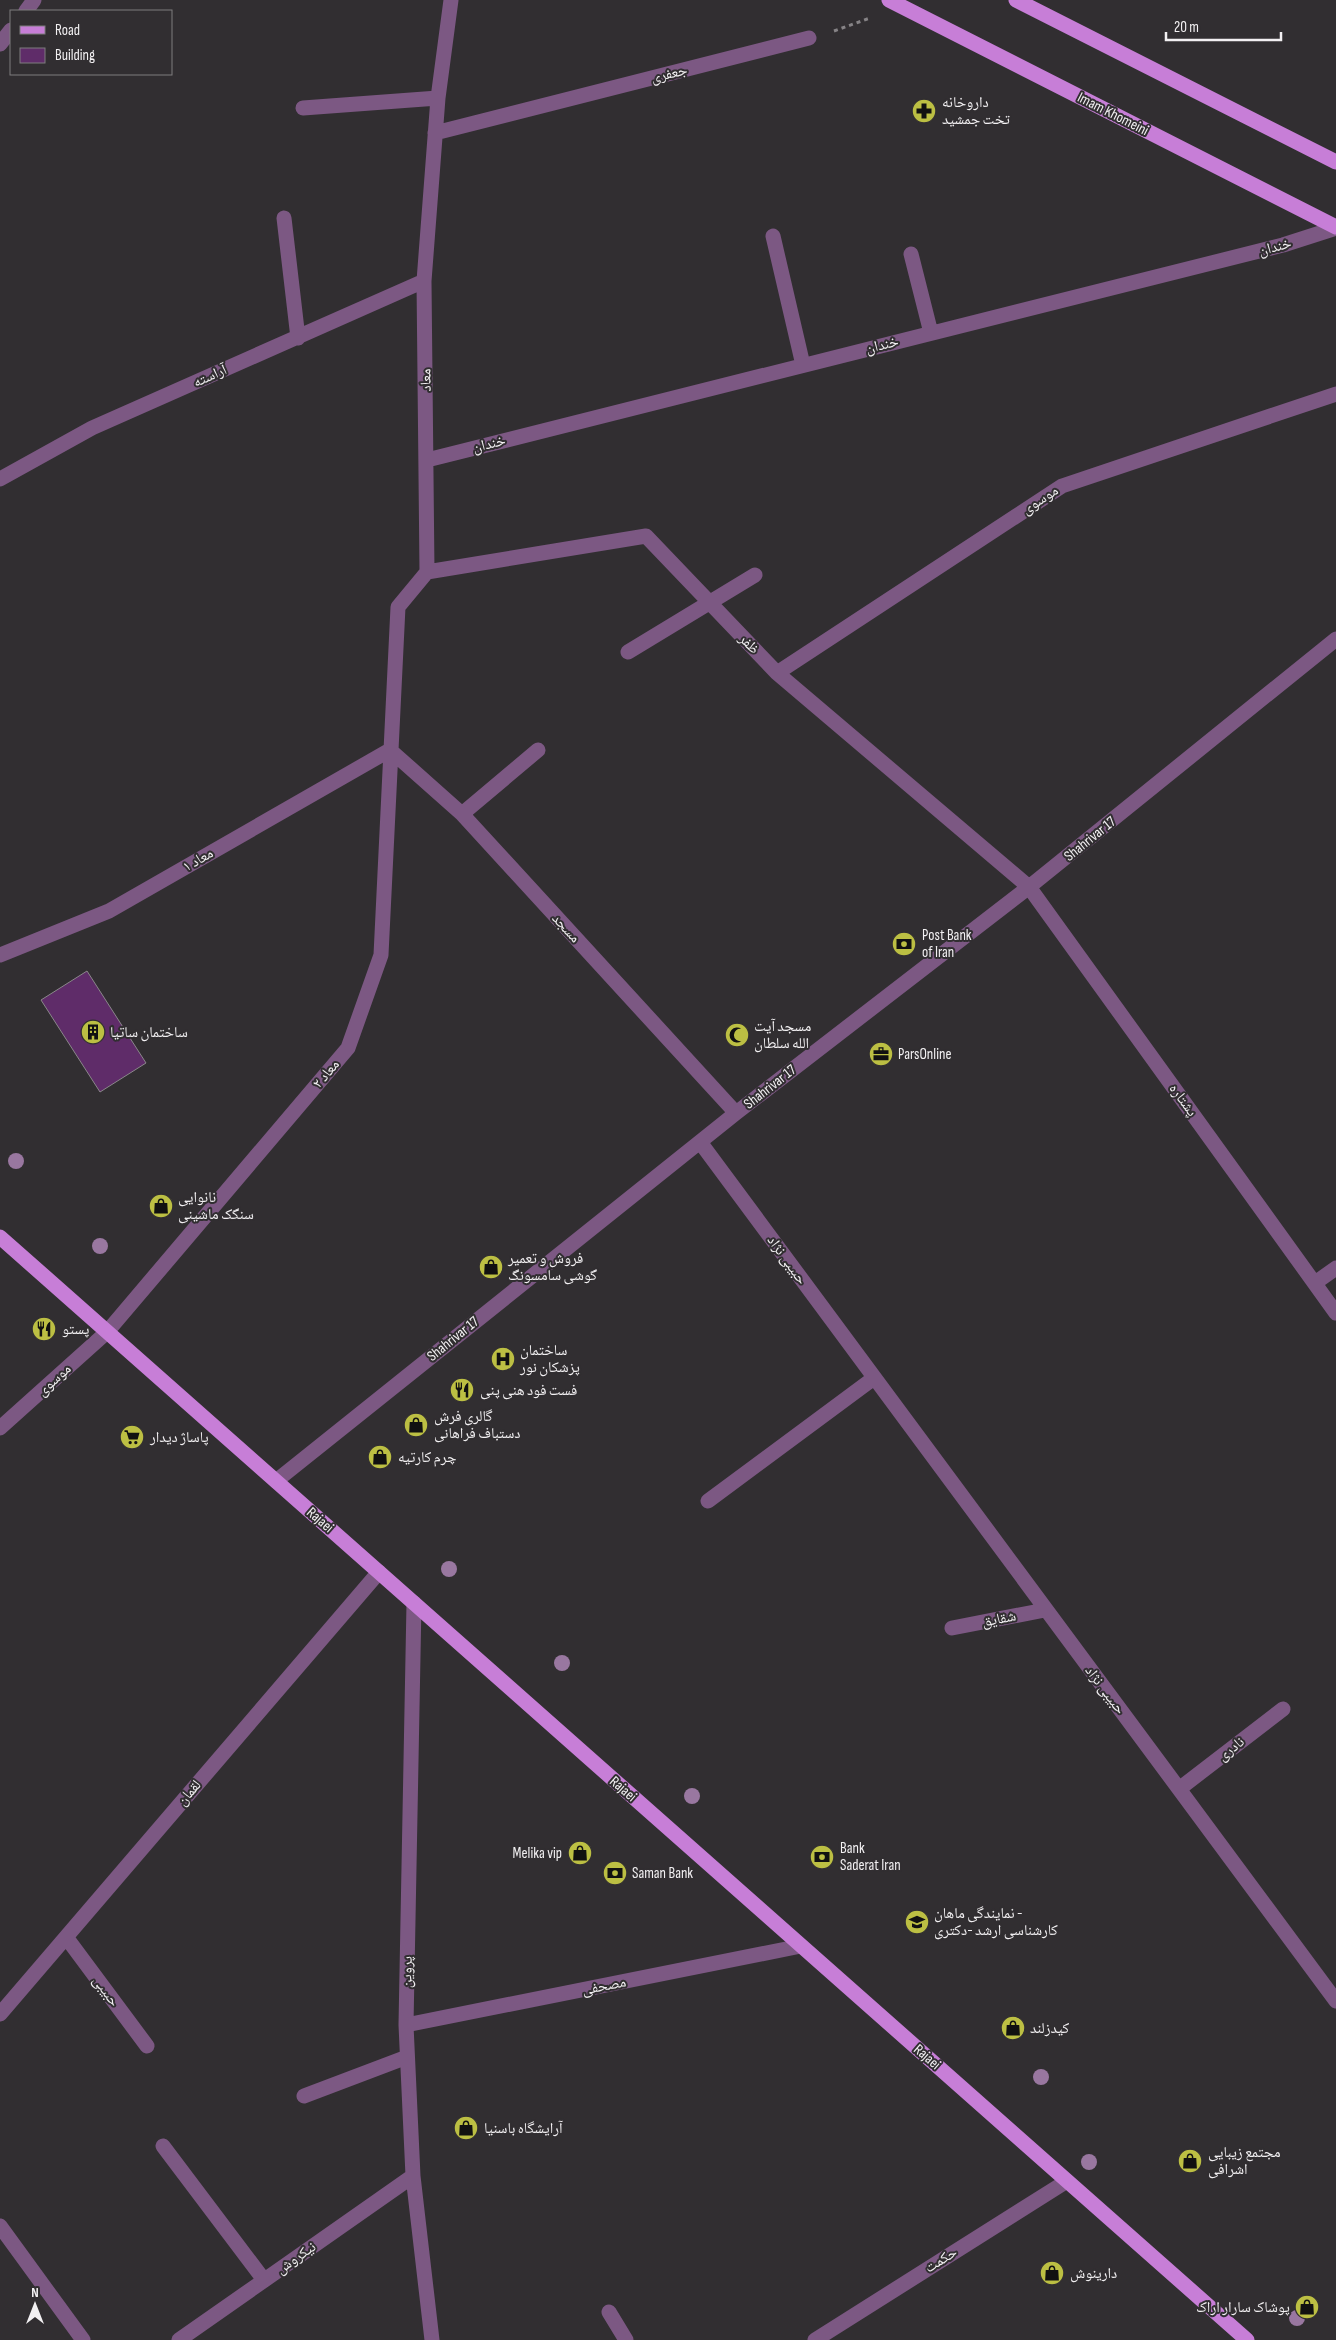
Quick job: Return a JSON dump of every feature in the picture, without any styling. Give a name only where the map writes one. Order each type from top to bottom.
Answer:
[{"type":"main road","points":[[1016,0],[1336,162]]},
{"type":"main road","name":"Imam Khomeini","points":[[895,3],[1336,228]]},
{"type":"main road","name":"Rajaei","points":[[0,1237],[1247,2340]]},
{"type":"street","name":"معاد","points":[[427,572],[424,281],[438,98],[451,0]]},
{"type":"street","points":[[0,44],[10,31]]},
{"type":"street","name":"جعفری","points":[[435,133],[809,38]]},
{"type":"street","points":[[303,108],[438,98]]},
{"type":"street","points":[[284,218],[298,338]]},
{"type":"street","name":"خندان","points":[[427,460],[803,364],[1284,245],[1336,228]]},
{"type":"street","points":[[773,236],[803,364]]},
{"type":"street","points":[[910,254],[931,333]]},
{"type":"street","name":"آراسته","points":[[0,479],[92,428],[424,281]]},
{"type":"street","name":"موسوی","points":[[777,673],[1062,486],[1336,394]]},
{"type":"street","name":"ظفر","points":[[427,572],[646,536],[777,673],[1030,887]]},
{"type":"street","points":[[390,750],[398,607],[427,572]]},
{"type":"street","points":[[628,652],[755,575]]},
{"type":"street","name":"Shahrivar 17","points":[[276,1481],[736,1113],[1030,887],[1336,640]]},
{"type":"street","name":"مسجد","points":[[390,750],[462,814],[736,1113]]},
{"type":"street","name":"معاد ۱","points":[[0,955],[109,911],[390,750]]},
{"type":"street","name":"معاد ۲","points":[[107,1332],[348,1048],[381,955],[390,750]]},
{"type":"street","points":[[462,814],[538,750]]},
{"type":"street","name":"پشتاره","points":[[1030,887],[1336,1312]]},
{"type":"street","name":"حبیبی نژاد","points":[[700,1142],[1336,2002]]},
{"type":"street","points":[[1316,1283],[1336,1268]]},
{"type":"street","name":"موسوی","points":[[0,1428],[107,1332]]},
{"type":"street","points":[[708,1501],[874,1378]]},
{"type":"street","name":"لقمان","points":[[0,2014],[379,1572]]},
{"type":"street","name":"پروین","points":[[414,1603],[406,2025],[413,2176],[432,2340]]},
{"type":"street","name":"شقایق","points":[[952,1628],[1046,1610]]},
{"type":"street","name":"نادری","points":[[1179,1789],[1283,1708]]},
{"type":"street","name":"حبیبی","points":[[66,1937],[146,2046]]},
{"type":"street","name":"مصحفی","points":[[406,2025],[801,1946]]},
{"type":"street","points":[[304,2096],[407,2057]]},
{"type":"street","points":[[162,2146],[264,2280]]},
{"type":"street","name":"نیکروش","points":[[179,2340],[413,2176]]},
{"type":"street","name":"حکمت","points":[[815,2340],[1067,2181]]},
{"type":"street","points":[[0,2226],[82,2340]]},
{"type":"street","points":[[608,2312],[626,2340]]},
{"type":"path","points":[[809,38],[854,25],[895,3]]},
{"type":"building","name":"ساختمان ساتیا","points":[[87,971],[146,1063],[100,1092],[41,1000]]},
{"type":"place","name":"داروخانه تخت جمشید","points":[[924,111]]},
{"type":"place","name":"Post Bank of Iran","points":[[904,944]]},
{"type":"place","name":"ساختمان ساتیا","points":[[93,1032]]},
{"type":"place","name":"مسجد آیت الله سلطان","points":[[737,1035]]},
{"type":"place","name":"ParsOnline","points":[[881,1054]]},
{"type":"place","name":"نانوایی سنگک ماشینی","points":[[161,1206]]},
{"type":"place","name":"فروش و تعمیر گوشی سامسونگ","points":[[491,1267]]},
{"type":"place","name":"پستو","points":[[44,1329]]},
{"type":"place","name":"ساختمان پزشکان نور","points":[[503,1359]]},
{"type":"place","name":"فست فود هنی پنی","points":[[462,1390]]},
{"type":"place","name":"گالری فرش دستباف فراهانی","points":[[416,1425]]},
{"type":"place","name":"پاساژ دیدار","points":[[132,1437]]},
{"type":"place","name":"چرم کارتیه","points":[[380,1457]]},
{"type":"place","name":"Melika vip","points":[[580,1853]]},
{"type":"place","name":"Bank Saderat Iran","points":[[822,1857]]},
{"type":"place","name":"Saman Bank","points":[[615,1873]]},
{"type":"place","name":"نمایندگی ماهان - کارشناسی ارشد -دکتری","points":[[917,1922]]},
{"type":"place","name":"کیدزلند","points":[[1013,2028]]},
{"type":"place","name":"آرایشگاه باسنیا","points":[[466,2128]]},
{"type":"place","name":"مجتمع زیبایی اشرافی","points":[[1190,2161]]},
{"type":"place","name":"دارینوش","points":[[1052,2273]]},
{"type":"place","name":"پوشاک سارار اراک","points":[[1307,2307]]}]
